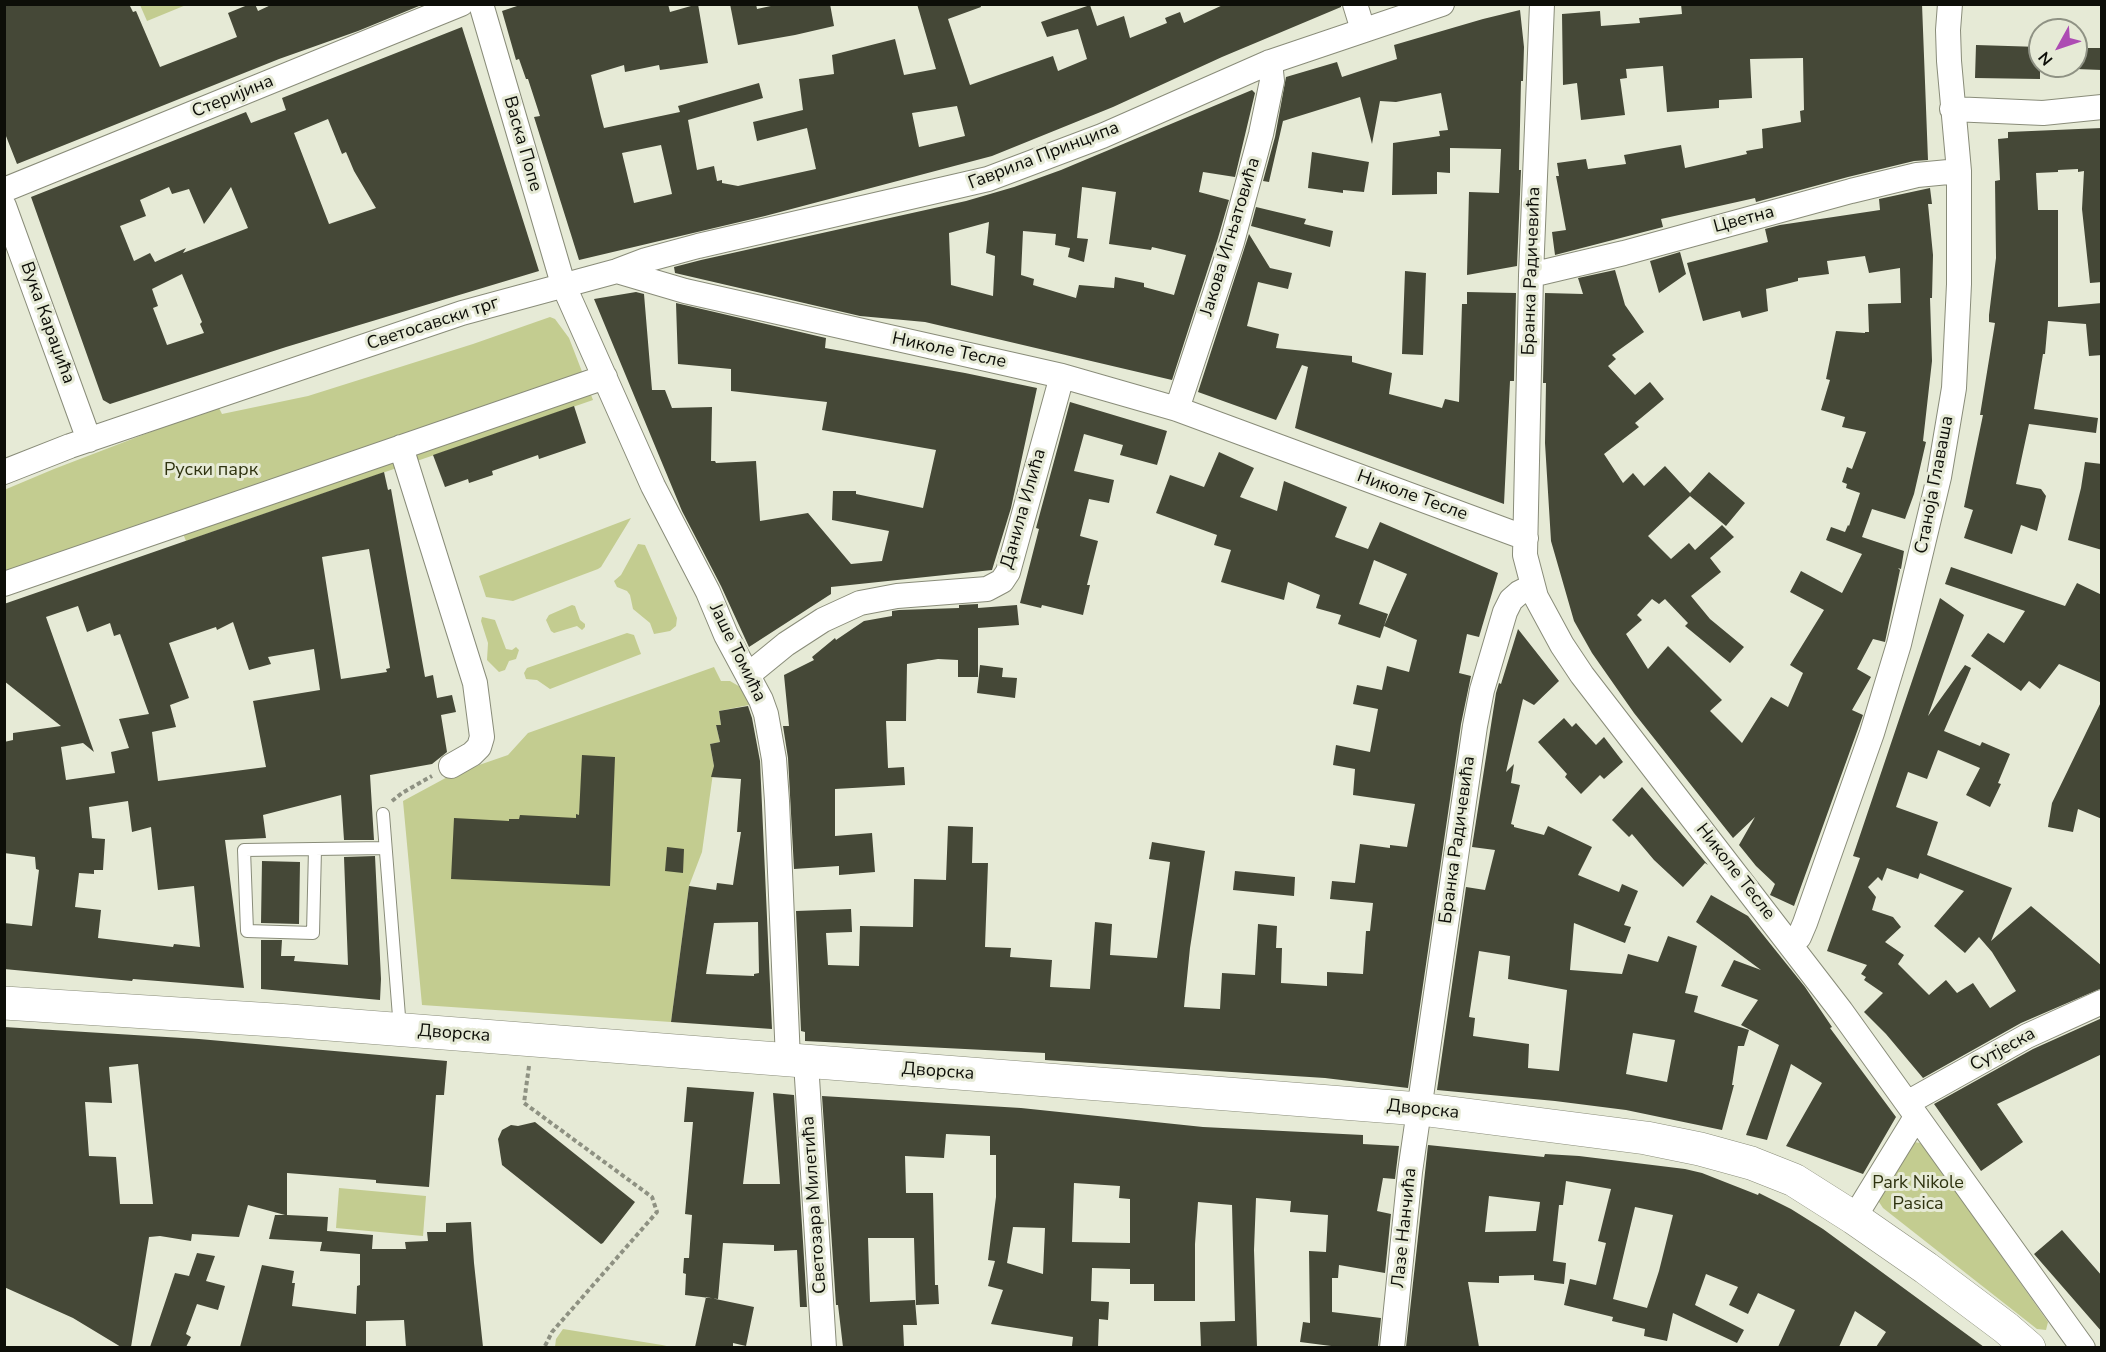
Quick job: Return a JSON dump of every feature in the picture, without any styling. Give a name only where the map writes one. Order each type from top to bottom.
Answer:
[{"type":"main road","name":"Дворска","points":[[4,1003],[290,1021],[1420,1109],[1646,1138],[1700,1149],[1751,1163],[1810,1189],[1926,1268],[2029,1347]]},
{"type":"street","name":"Стеријина","points":[[4,190],[461,4]]},
{"type":"street","name":"Васка Попе","points":[[481,4],[563,284]]},
{"type":"street","points":[[1355,4],[1363,30]]},
{"type":"street","name":"Гаврила Принципа","points":[[563,284],[617,271],[646,260],[698,246],[988,179],[1102,136],[1270,62],[1442,4]]},
{"type":"street","name":"Бранка Радичевића","points":[[1526,538],[1531,275],[1542,4]]},
{"type":"street","name":"Станоја Главаша","points":[[1791,945],[1799,937],[1805,922],[1872,733],[1922,558],[1939,477],[1954,388],[1959,284],[1959,171],[1952,109],[1948,30],[1950,4]]},
{"type":"street","name":"Јакова Игњатовића","points":[[1177,409],[1232,242],[1258,145],[1272,81],[1270,62]]},
{"type":"street","points":[[1952,109],[2043,112],[2102,107]]},
{"type":"street","name":"Цветна","points":[[1531,275],[1624,253],[1873,185],[1917,175],[1959,171]]},
{"type":"street","name":"Вука Караџића","points":[[4,206],[89,440]]},
{"type":"street","name":"Николе Тесле","points":[[617,271],[685,291],[1062,376],[1177,409],[1526,538],[1525,555],[1533,586],[1543,611],[1581,675],[1791,945],[1991,1217],[2083,1347]]},
{"type":"street","points":[[4,584],[605,377],[563,284]]},
{"type":"street","name":"Светосавски трг","points":[[4,472],[89,440],[462,313],[563,284]]},
{"type":"street","name":"Данила Илића","points":[[748,675],[786,644],[823,620],[860,603],[897,596],[987,589],[1002,581],[1008,572],[1062,376]]},
{"type":"street","name":"Јаше Томића","points":[[605,377],[653,486],[708,592],[726,635],[761,700],[766,714],[774,759],[797,1061]]},
{"type":"street","points":[[401,447],[475,683],[482,737],[479,747],[472,754],[451,766]]},
{"type":"street","name":"Бранка Радичевића","points":[[1420,1109],[1454,859],[1482,690],[1505,612],[1511,600],[1533,586]]},
{"type":"street","name":"Сутјеска","points":[[1912,1110],[2027,1035],[2102,1002]]},
{"type":"street","name":"Светозара Милетића","points":[[797,1061],[824,1347]]},
{"type":"street","name":"Лазе Нанчића","points":[[1392,1347],[1410,1172],[1420,1109]]},
{"type":"street","points":[[1854,1218],[1912,1110]]},
{"type":"street","points":[[2059,1347],[2066,1323]]},
{"type":"lane","points":[[383,814],[400,1030]]},
{"type":"lane","points":[[315,849],[313,933],[247,931],[244,850],[315,849],[386,848]]},
{"type":"path","points":[[383,814],[390,802],[402,793],[451,766]]},
{"type":"path","points":[[533,1040],[524,1102],[652,1197],[657,1212],[552,1332],[544,1347]]},
{"type":"green space","points":[[140,5],[186,5],[147,21]]},
{"type":"green space","name":"Руски парк","points":[[550,317],[555,319],[569,338],[593,400],[186,541],[179,524],[5,573],[4,490],[218,406],[222,414],[308,396]]},
{"type":"green space","points":[[631,518],[598,569],[513,601],[486,597],[479,576]]},
{"type":"green space","points":[[638,544],[645,545],[677,618],[676,626],[670,631],[654,634],[650,623],[633,609],[627,591],[617,587],[614,581],[621,575]]},
{"type":"green space","points":[[572,605],[575,606],[585,627],[582,630],[577,626],[554,633],[551,631],[546,620],[549,615]]},
{"type":"green space","points":[[482,617],[495,620],[506,649],[512,650],[516,647],[519,650],[516,659],[509,661],[505,670],[499,672],[487,660],[488,643],[481,621]]},
{"type":"green space","points":[[627,633],[634,635],[641,654],[550,689],[537,680],[526,679],[524,673],[527,668]]},
{"type":"green space","points":[[714,667],[721,681],[730,681],[742,688],[749,705],[719,711],[721,725],[716,725],[720,742],[710,744],[714,766],[702,852],[689,886],[671,1022],[422,1005],[403,801],[453,774],[508,755],[528,733]]},
{"type":"green space","name":"Park Nikole Pasica","points":[[1914,1142],[1920,1143],[1925,1148],[2048,1322],[2046,1330],[2037,1329],[1883,1208],[1879,1197]]},
{"type":"green space","points":[[339,1188],[426,1196],[423,1236],[336,1228]]},
{"type":"green space","points":[[563,1329],[671,1347],[555,1347],[556,1339]]},
{"type":"building","points":[[4,4],[129,4],[133,12],[136,11],[160,67],[237,37],[228,13],[250,4],[255,4],[258,11],[273,4],[419,6],[279,59],[17,164],[4,131]]},
{"type":"building","points":[[523,4],[668,4],[670,12],[698,4],[708,63],[660,70],[659,65],[625,72],[624,65],[591,75],[604,128],[680,112],[678,106],[759,83],[763,98],[688,120],[697,170],[714,166],[717,181],[722,180],[722,183],[738,186],[816,169],[807,128],[757,141],[753,122],[803,110],[799,79],[834,74],[832,55],[895,39],[904,75],[936,69],[917,4],[980,4],[981,7],[948,19],[970,85],[1053,56],[1058,71],[1087,59],[1078,29],[1047,37],[1041,22],[1090,5],[1097,26],[1124,16],[1130,38],[1167,23],[1165,18],[1180,12],[1184,23],[1225,4],[1341,4],[1341,7],[1222,57],[1113,107],[992,156],[765,216],[579,260],[534,117],[540,116],[528,79],[526,79],[519,59],[516,60],[502,11]],"holes":[[[957,106],[965,136],[919,147],[912,113]],[[661,145],[672,194],[634,203],[622,153]]]},
{"type":"building","points":[[730,4],[756,4],[757,9],[780,4],[830,4],[834,26],[738,45]]},
{"type":"building","points":[[1681,4],[1922,4],[1928,160],[1914,161],[1848,177],[1756,202],[1755,198],[1661,219],[1663,227],[1555,255],[1552,232],[1566,230],[1556,176],[1559,176],[1557,163],[1586,159],[1588,169],[1626,164],[1624,155],[1681,145],[1685,168],[1747,154],[1746,151],[1763,148],[1762,129],[1801,122],[1800,111],[1804,110],[1803,58],[1750,59],[1752,98],[1719,100],[1719,108],[1667,112],[1663,66],[1626,69],[1627,78],[1620,79],[1625,115],[1581,120],[1577,83],[1563,85],[1562,14],[1600,11],[1601,26],[1640,23],[1639,18],[1682,14]]},
{"type":"building","points":[[1520,10],[1524,47],[1523,81],[1521,81],[1519,170],[1521,170],[1517,266],[1467,275],[1469,192],[1499,193],[1501,149],[1450,148],[1450,173],[1437,172],[1437,194],[1392,195],[1393,143],[1440,136],[1439,131],[1448,130],[1441,93],[1396,102],[1380,101],[1372,144],[1360,97],[1283,121],[1269,182],[1263,181],[1275,137],[1286,77],[1337,62],[1342,77],[1397,59],[1394,45]]},
{"type":"building","points":[[462,27],[539,271],[286,347],[110,404],[103,400],[31,197],[246,112],[251,123],[286,110],[282,98]],"holes":[[[328,119],[342,154],[346,152],[354,171],[376,208],[329,224],[294,133]],[[169,187],[172,194],[189,189],[204,224],[231,187],[248,228],[183,253],[186,248],[155,262],[150,253],[134,261],[120,226],[146,216],[140,200]],[[182,274],[202,322],[200,324],[204,333],[167,345],[153,308],[158,306],[152,289]]]},
{"type":"building","points":[[1976,45],[2028,47],[2028,78],[2040,79],[1975,78]]},
{"type":"building","points":[[2088,48],[2102,48],[2102,70],[2088,69]]},
{"type":"building","points":[[1252,90],[1255,93],[1235,177],[1203,172],[1199,192],[1229,200],[1172,380],[925,322],[860,316],[675,273],[674,267],[966,201],[1061,170]],"holes":[[[1082,187],[1116,192],[1109,244],[1151,250],[1152,247],[1186,255],[1174,295],[1144,287],[1144,283],[1115,277],[1114,288],[1079,285],[1076,298],[1033,285],[1034,279],[1021,275],[1023,231],[1056,234],[1055,245],[1070,248],[1068,257],[1084,262],[1088,239],[1077,238]],[[989,222],[986,253],[995,256],[993,296],[951,285],[949,233]]]},
{"type":"building","points":[[2102,128],[2102,282],[2090,283],[2082,209],[2084,171],[2078,172],[2078,169],[2036,173],[2038,210],[2058,210],[2058,307],[2102,303],[2102,355],[2089,356],[2086,324],[2048,321],[2045,354],[2043,354],[2034,409],[2098,418],[2096,433],[2029,424],[2016,484],[2041,489],[2046,496],[2037,531],[2021,525],[2012,554],[1964,538],[1973,510],[1964,507],[1983,415],[1980,415],[1995,323],[1989,322],[1989,315],[1996,258],[1995,181],[2000,180],[1998,139],[2008,138],[2008,132]]},
{"type":"building","points":[[1312,152],[1369,162],[1364,192],[1343,190],[1343,193],[1308,188]]},
{"type":"building","points":[[1930,188],[1932,204],[1928,204],[1933,255],[1932,298],[1930,298],[1932,361],[1923,441],[1926,442],[1914,494],[1905,519],[1872,509],[1862,537],[1904,551],[1901,569],[1898,568],[1900,570],[1885,642],[1873,639],[1857,669],[1871,677],[1852,710],[1863,715],[1794,906],[1770,895],[1775,884],[1739,845],[1755,817],[1733,838],[1634,713],[1592,653],[1574,621],[1551,541],[1545,443],[1546,383],[1543,383],[1545,293],[1583,294],[1578,278],[1615,270],[1625,305],[1644,332],[1612,355],[1616,359],[1608,366],[1635,395],[1650,382],[1664,399],[1635,423],[1639,427],[1604,454],[1623,483],[1633,473],[1644,486],[1665,466],[1690,493],[1709,472],[1745,503],[1726,526],[1690,496],[1648,536],[1671,559],[1689,543],[1695,550],[1722,525],[1734,537],[1710,558],[1721,572],[1691,596],[1710,619],[1744,647],[1730,663],[1685,626],[1688,623],[1665,599],[1659,604],[1652,599],[1637,615],[1642,620],[1626,634],[1648,669],[1668,646],[1722,700],[1710,711],[1742,743],[1771,697],[1788,707],[1803,673],[1790,665],[1824,610],[1790,592],[1801,571],[1842,593],[1862,554],[1826,540],[1831,527],[1845,532],[1849,526],[1860,493],[1846,488],[1847,484],[1842,482],[1847,467],[1852,469],[1866,432],[1842,427],[1845,417],[1821,410],[1830,380],[1826,379],[1836,331],[1869,332],[1868,304],[1901,303],[1900,268],[1869,273],[1865,256],[1827,261],[1829,274],[1798,278],[1798,281],[1766,289],[1768,311],[1742,318],[1740,311],[1703,321],[1687,263],[1768,242],[1765,229],[1880,210],[1879,199]]},
{"type":"building","points":[[1256,207],[1306,219],[1304,224],[1333,231],[1330,247],[1251,226]]},
{"type":"building","points":[[1249,234],[1270,268],[1292,273],[1288,289],[1258,282],[1247,326],[1279,334],[1276,348],[1352,356],[1352,362],[1392,373],[1389,394],[1442,408],[1445,399],[1459,402],[1462,304],[1467,304],[1467,292],[1516,293],[1514,381],[1510,381],[1504,504],[1295,428],[1308,367],[1302,365],[1276,420],[1198,392]]},
{"type":"building","points":[[1680,252],[1686,274],[1659,293],[1650,261]]},
{"type":"building","points":[[1405,271],[1426,273],[1423,355],[1402,354]]},
{"type":"building","points":[[636,292],[644,294],[652,390],[665,390],[672,408],[712,407],[711,461],[716,463],[756,461],[760,521],[808,513],[851,564],[882,561],[889,531],[832,520],[833,491],[856,491],[856,494],[923,508],[936,450],[822,430],[827,402],[731,391],[731,369],[678,364],[676,303],[826,338],[825,348],[1037,388],[1011,508],[992,570],[831,587],[831,594],[749,647],[721,586],[682,511],[594,299]]},
{"type":"building","points":[[1070,402],[1167,431],[1157,465],[1120,455],[1123,445],[1084,434],[1074,471],[1114,480],[1109,503],[1089,499],[1080,536],[1098,541],[1087,585],[1090,585],[1083,615],[1042,605],[1041,608],[1020,603],[1039,529],[1036,528]]},
{"type":"building","points":[[574,406],[586,443],[539,459],[538,455],[492,471],[493,475],[469,483],[468,479],[445,487],[433,455]]},
{"type":"building","points":[[1219,452],[1254,468],[1240,497],[1277,511],[1284,481],[1347,507],[1335,537],[1368,549],[1380,522],[1498,573],[1479,637],[1467,634],[1459,673],[1471,676],[1461,724],[1408,1088],[1325,1078],[1045,1060],[1045,1053],[805,1041],[805,1032],[801,1031],[796,911],[851,909],[852,932],[826,933],[828,965],[859,966],[860,926],[913,927],[914,879],[946,880],[948,826],[973,827],[972,863],[988,863],[985,947],[1011,948],[1010,957],[1052,960],[1050,987],[1090,989],[1095,922],[1112,924],[1110,955],[1157,958],[1170,862],[1149,859],[1152,842],[1205,851],[1190,948],[1184,1007],[1220,1009],[1222,973],[1255,975],[1258,924],[1277,926],[1276,948],[1282,948],[1281,983],[1327,986],[1327,972],[1363,974],[1366,931],[1370,931],[1373,903],[1330,899],[1332,881],[1355,883],[1360,844],[1390,848],[1390,845],[1407,847],[1415,804],[1353,795],[1355,769],[1333,765],[1336,745],[1370,752],[1378,709],[1353,704],[1357,685],[1382,690],[1387,666],[1409,672],[1417,640],[1384,626],[1380,638],[1338,624],[1341,615],[1316,608],[1320,595],[1288,582],[1284,600],[1221,582],[1231,550],[1214,545],[1217,535],[1156,513],[1170,475],[1204,487]],"holes":[[[1374,560],[1407,574],[1384,626],[1388,614],[1359,604]]]},
{"type":"building","points":[[2085,462],[2102,464],[2102,550],[2068,540]]},
{"type":"building","points":[[384,472],[388,490],[391,489],[425,677],[433,675],[437,698],[452,695],[456,712],[441,715],[447,752],[432,764],[370,775],[374,840],[344,840],[341,795],[263,815],[266,838],[225,840],[244,988],[133,979],[132,981],[4,969],[4,923],[32,926],[39,870],[36,869],[35,857],[4,853],[4,742],[13,740],[13,733],[61,726],[4,681],[4,604]],"holes":[[[369,549],[390,668],[386,669],[387,672],[341,679],[322,557]],[[78,606],[87,632],[110,623],[114,636],[120,634],[149,714],[119,719],[129,748],[111,752],[115,773],[66,780],[61,747],[83,743],[94,752],[46,617]],[[233,622],[249,670],[271,664],[268,657],[314,649],[320,690],[253,701],[266,767],[158,781],[152,732],[176,727],[170,705],[189,698],[169,643],[216,627],[217,630]],[[128,801],[132,832],[151,827],[158,890],[194,886],[200,947],[174,944],[173,947],[98,938],[101,910],[75,907],[79,873],[94,874],[94,870],[103,870],[105,839],[92,838],[89,807]]]},
{"type":"building","points":[[1951,567],[2065,606],[2077,583],[2102,595],[2102,683],[2059,664],[2040,689],[2029,681],[2021,691],[1971,656],[1988,633],[2004,643],[2025,611],[1945,584]]},
{"type":"building","points":[[1940,598],[1964,615],[1928,716],[1965,665],[1971,668],[1944,731],[1980,746],[1982,742],[2010,754],[1998,783],[2001,784],[1990,807],[1966,795],[1980,768],[1938,750],[1927,779],[1908,772],[1896,807],[1938,822],[1927,855],[2012,888],[1991,941],[2031,906],[2102,966],[2102,988],[2021,1023],[1923,1078],[1864,1012],[1883,993],[1864,980],[1866,977],[1861,974],[1867,965],[1827,951],[1860,858],[1853,856]],"holes":[[[1887,868],[1918,879],[1920,873],[1964,891],[1934,926],[1965,953],[1979,937],[1992,952],[2016,991],[1990,1008],[1973,983],[1957,993],[1946,980],[1929,995],[1898,964],[1904,955],[1885,942],[1901,927],[1893,917],[1872,910],[1876,897],[1868,887],[1878,877],[1882,881]]]},
{"type":"building","points":[[978,604],[978,608],[1017,605],[1019,625],[978,628],[978,677],[958,677],[958,660],[938,659],[907,664],[906,721],[886,721],[888,768],[904,767],[905,785],[835,789],[835,836],[872,833],[875,872],[839,875],[839,866],[794,869],[788,758],[783,726],[789,726],[784,675],[814,660],[812,657],[835,638],[836,640],[864,621],[892,616],[892,611],[959,608],[959,605]]},
{"type":"building","points":[[1518,629],[1559,681],[1534,705],[1523,699],[1506,772],[1514,764],[1511,783],[1520,785],[1511,824],[1514,827],[1544,835],[1548,826],[1592,847],[1578,875],[1619,892],[1622,884],[1638,891],[1624,925],[1631,927],[1625,943],[1574,923],[1570,970],[1622,974],[1628,954],[1658,962],[1668,936],[1697,946],[1685,993],[1698,996],[1694,1012],[1749,1030],[1744,1046],[1738,1046],[1732,1085],[1734,1085],[1722,1130],[1626,1110],[1437,1090],[1466,887],[1485,890],[1495,850],[1472,847],[1496,693],[1499,683],[1501,684]],"holes":[[[1479,951],[1510,956],[1508,979],[1567,990],[1559,1071],[1528,1068],[1529,1044],[1473,1036],[1475,1018],[1469,1017]],[[1633,1033],[1675,1040],[1667,1082],[1626,1074]]]},
{"type":"building","points":[[980,665],[1003,668],[1002,677],[1017,678],[1015,698],[977,693]]},
{"type":"building","points":[[2102,700],[2102,819],[2078,809],[2073,832],[2048,827],[2052,803]]},
{"type":"building","points":[[748,706],[760,761],[772,1029],[671,1022],[689,886],[716,890],[717,883],[733,885],[741,832],[737,832],[741,779],[711,777],[714,766],[710,744],[720,742],[716,725],[721,725],[719,711]],"holes":[[[758,922],[759,973],[754,976],[706,974],[714,923]]]},
{"type":"building","points":[[1564,718],[1572,727],[1576,723],[1596,745],[1604,737],[1623,762],[1604,779],[1600,775],[1581,794],[1565,777],[1567,774],[1538,742]]},
{"type":"building","points":[[582,755],[615,757],[610,886],[451,879],[454,818],[509,821],[509,819],[519,819],[520,815],[576,818],[576,814],[579,815]]},
{"type":"building","points":[[1642,787],[1708,865],[1705,863],[1683,887],[1654,860],[1632,834],[1629,837],[1612,820]]},
{"type":"building","points":[[667,847],[684,849],[683,873],[665,871]]},
{"type":"building","points":[[375,856],[380,1000],[261,989],[261,940],[282,940],[281,956],[295,956],[294,961],[348,965],[344,857]]},
{"type":"building","points":[[262,861],[300,862],[299,924],[261,923]]},
{"type":"building","points":[[1235,871],[1295,877],[1294,896],[1233,890]]},
{"type":"building","points":[[1711,895],[1748,916],[1805,987],[1832,1027],[1830,1028],[1896,1117],[1863,1174],[1786,1146],[1822,1083],[1791,1064],[1767,1140],[1746,1135],[1779,1045],[1741,1025],[1758,1000],[1721,986],[1734,960],[1761,970],[1696,922]]},
{"type":"building","points":[[2102,1018],[2102,1054],[1997,1104],[2023,1142],[1981,1171],[1934,1104],[2033,1049]]},
{"type":"building","points":[[4,1027],[199,1039],[447,1061],[444,1095],[436,1095],[429,1187],[287,1173],[287,1215],[328,1217],[327,1231],[373,1235],[372,1249],[406,1249],[405,1242],[428,1241],[427,1232],[446,1232],[446,1223],[471,1222],[483,1347],[406,1347],[404,1320],[366,1321],[366,1347],[240,1347],[262,1265],[294,1271],[292,1306],[356,1314],[357,1286],[360,1285],[360,1254],[320,1251],[322,1242],[269,1239],[275,1215],[285,1215],[248,1205],[239,1237],[192,1234],[191,1241],[160,1236],[149,1237],[131,1347],[121,1347],[73,1318],[4,1287]],"holes":[[[138,1064],[153,1204],[120,1204],[116,1157],[89,1156],[85,1102],[112,1103],[109,1067]]]},
{"type":"building","points":[[687,1087],[754,1092],[743,1184],[780,1184],[773,1093],[794,1095],[807,1307],[800,1307],[797,1250],[774,1251],[774,1245],[723,1243],[718,1299],[685,1295],[684,1258],[689,1258],[692,1215],[685,1214],[693,1122],[684,1122]]},
{"type":"building","points":[[822,1096],[1021,1108],[1203,1127],[1363,1135],[1363,1144],[1399,1146],[1395,1179],[1383,1178],[1377,1211],[1391,1214],[1385,1273],[1339,1265],[1338,1278],[1332,1278],[1332,1312],[1381,1318],[1378,1347],[1339,1347],[1300,1342],[1303,1322],[1310,1323],[1309,1251],[1326,1252],[1328,1215],[1290,1212],[1291,1201],[1256,1198],[1254,1250],[1257,1347],[1201,1347],[1200,1322],[1235,1321],[1232,1205],[1198,1202],[1195,1301],[1154,1301],[1154,1284],[1130,1284],[1130,1269],[1092,1268],[1091,1301],[1109,1302],[1108,1320],[1099,1319],[1098,1347],[1072,1346],[1073,1337],[991,1324],[1003,1290],[988,1286],[995,1261],[988,1260],[996,1197],[996,1155],[990,1155],[990,1136],[946,1134],[944,1158],[905,1156],[906,1193],[933,1193],[935,1285],[938,1285],[939,1304],[916,1305],[914,1238],[868,1238],[870,1302],[915,1300],[917,1325],[903,1325],[904,1347],[843,1347],[838,1305],[836,1305]],"holes":[[[1074,1183],[1120,1186],[1119,1198],[1130,1199],[1130,1243],[1072,1242]],[[1013,1227],[1045,1228],[1043,1274],[1007,1263]]]},
{"type":"building","points":[[535,1122],[635,1202],[603,1243],[601,1244],[502,1165],[498,1139],[502,1130],[511,1125],[518,1126]]},
{"type":"building","points":[[1428,1145],[1544,1157],[1545,1154],[1579,1156],[1685,1169],[1702,1173],[1758,1195],[1759,1193],[1823,1229],[1984,1347],[1876,1347],[1886,1332],[1855,1311],[1839,1347],[1778,1347],[1795,1310],[1758,1293],[1748,1314],[1729,1305],[1738,1287],[1706,1274],[1695,1305],[1744,1330],[1737,1343],[1673,1313],[1667,1341],[1644,1336],[1645,1329],[1612,1321],[1613,1317],[1564,1305],[1570,1279],[1596,1285],[1606,1243],[1598,1241],[1611,1189],[1566,1181],[1563,1205],[1559,1205],[1553,1261],[1566,1263],[1564,1284],[1534,1280],[1534,1275],[1499,1276],[1499,1283],[1468,1282],[1479,1347],[1406,1347]],"holes":[[[1489,1196],[1540,1202],[1536,1231],[1485,1232]],[[1635,1207],[1673,1215],[1647,1308],[1613,1299]]]},
{"type":"building","points":[[2062,1230],[2102,1276],[2102,1332],[2034,1254]]},
{"type":"building","points":[[197,1253],[215,1256],[206,1281],[225,1286],[218,1310],[197,1304],[186,1334],[191,1337],[186,1347],[150,1347],[175,1273],[189,1276]]},
{"type":"building","points":[[706,1297],[754,1307],[746,1346],[733,1343],[733,1347],[695,1347]]}]
